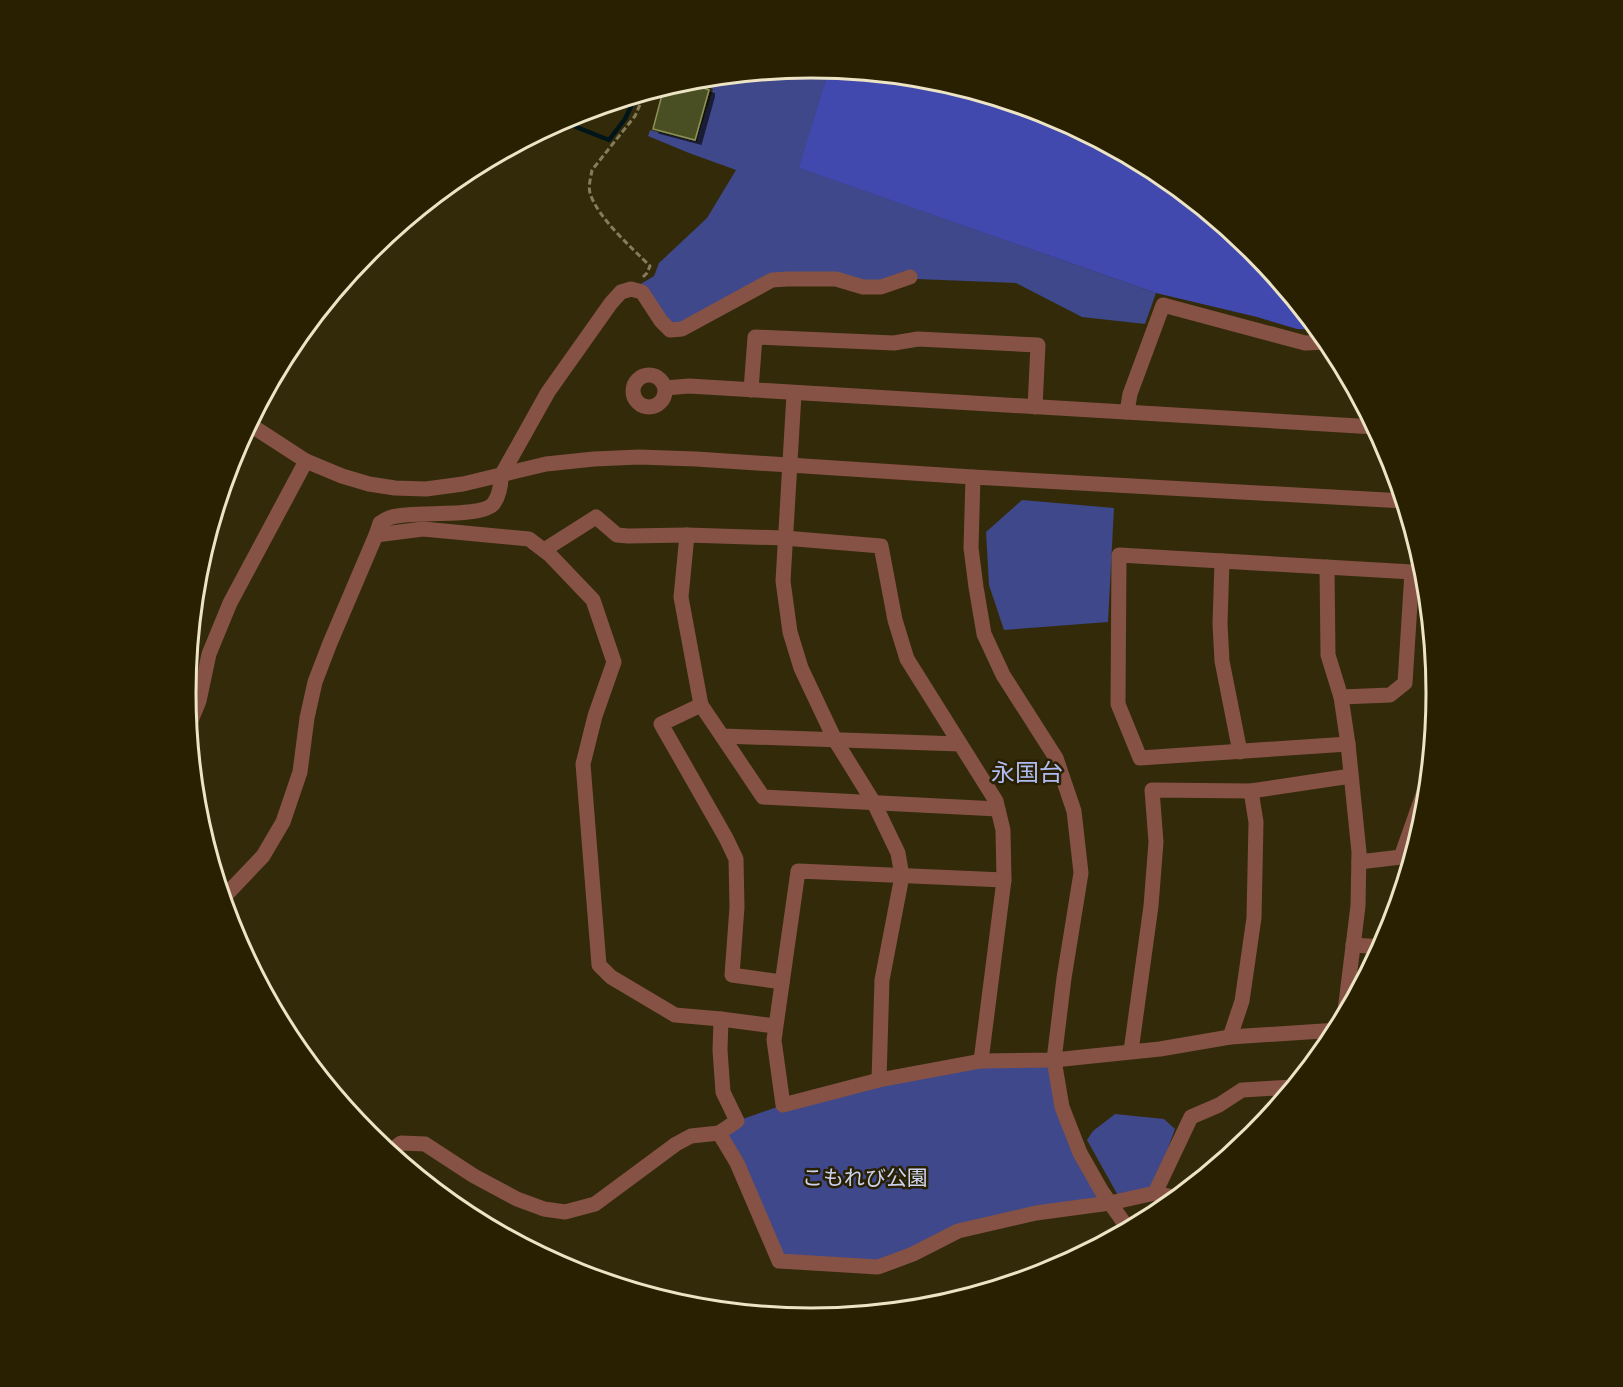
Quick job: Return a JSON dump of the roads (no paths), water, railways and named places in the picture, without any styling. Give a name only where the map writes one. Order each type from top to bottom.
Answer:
[{"type":"street","points":[[229,892],[263,856],[283,822],[300,772],[307,718],[315,682],[380,523],[392,517],[423,513],[481,510],[493,504],[501,488],[501,476],[548,393],[610,303],[621,292],[631,289],[642,292],[670,330],[682,329],[772,280],[836,279],[863,287],[881,287],[910,277]]},
{"type":"street","points":[[1127,412],[1130,394],[1163,305],[1305,343],[1316,343]]},
{"type":"street","points":[[751,390],[755,337],[894,344],[918,339],[1038,345],[1035,407]]},
{"type":"street","points":[[665,388],[751,390],[1366,426]]},
{"type":"street","points":[[794,393],[783,581],[790,632],[801,668],[835,740],[874,803],[898,853],[902,876],[882,980],[879,1080]]},
{"type":"street","points":[[256,428],[306,461],[342,476],[369,484],[395,488],[426,489],[501,476],[546,464],[639,457],[1395,501]]},
{"type":"street","points":[[196,707],[209,654],[230,603],[306,461]]},
{"type":"street","points":[[973,477],[971,548],[984,634],[1003,675],[1056,758],[1074,811],[1081,873],[1064,978],[1054,1060],[1062,1107],[1080,1153],[1124,1223]]},
{"type":"street","points":[[543,550],[596,517],[617,535],[784,538],[881,546],[895,620],[907,659],[996,801],[1003,830],[1004,880],[981,1061]]},
{"type":"street","points":[[376,535],[423,529],[528,539],[550,555],[593,600],[614,662],[595,716],[583,764],[599,965],[611,977],[675,1015],[775,1026]]},
{"type":"street","points":[[687,535],[681,597],[701,705],[763,797],[998,809]]},
{"type":"street","points":[[1348,744],[1140,758],[1118,704],[1119,555],[1415,573]]},
{"type":"street","points":[[1222,561],[1220,624],[1222,662],[1240,752]]},
{"type":"street","points":[[1327,567],[1328,655],[1341,697],[1348,744],[1359,862],[1358,906],[1347,998]]},
{"type":"street","points":[[1341,697],[1390,695],[1406,683],[1417,587]]},
{"type":"street","points":[[701,705],[661,724],[736,859],[737,908],[732,975],[782,982]]},
{"type":"street","points":[[722,736],[960,744]]},
{"type":"street","points":[[1131,1051],[1152,906],[1156,842],[1152,790],[1251,790],[1351,776]]},
{"type":"street","points":[[1230,1036],[1242,1001],[1254,918],[1256,822],[1251,790]]},
{"type":"street","points":[[1359,862],[1401,857],[1412,829]]},
{"type":"street","points":[[1004,880],[798,871],[774,1040],[783,1105],[879,1080],[981,1061],[1054,1060],[1160,1049],[1230,1036],[1326,1031]]},
{"type":"street","points":[[1353,945],[1373,946]]},
{"type":"street","points":[[396,1147],[401,1143],[425,1144],[474,1176],[517,1199],[544,1209],[565,1212],[595,1204],[676,1144],[691,1136],[719,1133],[738,1121],[723,1092],[720,1050],[721,1019]]},
{"type":"street","points":[[1155,1192],[1191,1117],[1219,1105],[1242,1090],[1284,1088]]},
{"type":"street","points":[[719,1133],[737,1163],[779,1261],[878,1267],[913,1254],[958,1231],[1036,1213],[1110,1203],[1155,1192],[1167,1195]]},
{"type":"waterway","points":[[574,126],[609,140],[625,119],[631,105]]},
{"type":"district","name":"永国台","points":[[1027,772]]},
{"type":"park label","name":"こもれび公園","points":[[865,1177]]}]
